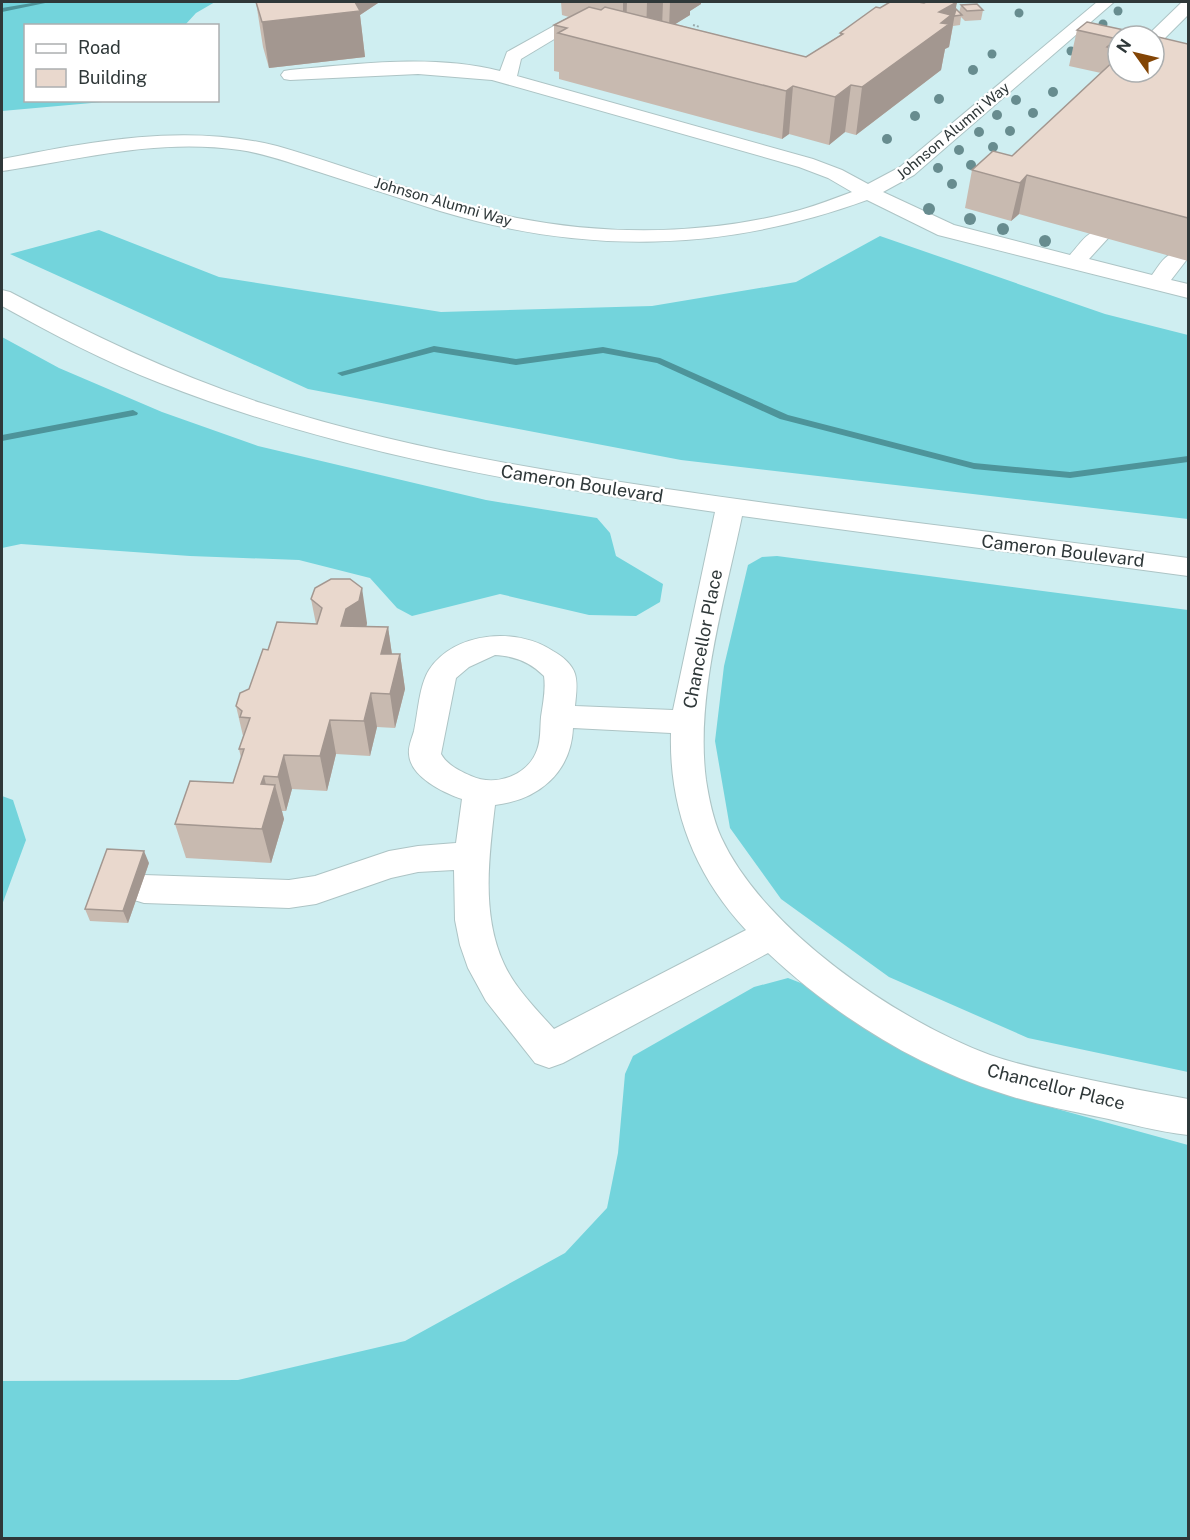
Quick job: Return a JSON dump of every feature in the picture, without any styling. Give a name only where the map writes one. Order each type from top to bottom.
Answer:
[{"type":"street","name":"Johnson Alumni Way","points":[[2,165],[130,142],[188,139],[224,142],[278,152],[483,217],[545,228],[614,234],[701,233],[768,224],[834,207],[869,193],[907,171],[1106,2]]},
{"type":"street","points":[[1166,27],[1188,6]]},
{"type":"street","points":[[508,79],[509,65],[513,56],[570,22]]},
{"type":"street","points":[[290,75],[386,67],[425,67],[481,73],[508,79],[817,167],[938,227],[983,241],[1188,291]]},
{"type":"street","name":"Johnson Alumni Way","points":[[2,150],[132,127],[197,125],[238,127],[279,135],[498,205],[547,214],[614,220],[679,220],[740,214],[804,200],[850,183],[890,158]]},
{"type":"street","points":[[1084,265],[1108,239]]},
{"type":"street","points":[[1157,283],[1177,258]]},
{"type":"street","name":"Cameron Boulevard","points":[[2,297],[58,329],[121,360],[234,403],[380,445],[487,469],[730,507],[1188,567]]},
{"type":"street","name":"Chancellor Place","points":[[730,507],[688,701],[687,748],[691,781],[703,836],[729,884],[773,933],[819,975],[859,1004],[974,1066],[1045,1088],[1188,1117]]},
{"type":"street","points":[[495,645],[509,645],[534,652],[552,664],[559,672],[561,686],[557,716],[553,753],[538,774],[525,784],[510,790],[480,793],[443,776],[428,761],[425,754],[439,682],[447,667],[468,654],[495,645]]},
{"type":"street","points":[[557,716],[688,722]]},
{"type":"street","points":[[480,793],[472,898],[476,934],[485,964],[498,989],[549,1051],[773,933]]},
{"type":"street","points":[[144,889],[289,894],[316,890],[389,865],[418,859],[474,855]]},
{"type":"path","points":[[693,26],[700,27]]},
{"type":"shaded area","points":[[2,2],[1188,2],[1188,1538],[2,1538]]},
{"type":"shaded area","points":[[2,2],[215,2],[196,13],[186,24],[24,24],[24,102],[103,102],[2,111]]},
{"type":"shaded area","points":[[99,230],[219,277],[441,312],[652,306],[796,282],[880,236],[1105,314],[1188,335],[1188,519],[681,460],[308,389],[10,254]]},
{"type":"shaded area","points":[[2,337],[59,368],[162,412],[258,446],[486,500],[597,518],[610,533],[616,556],[663,584],[660,602],[636,616],[589,615],[500,594],[412,616],[397,608],[370,578],[299,560],[190,556],[21,544],[2,548]]},
{"type":"shaded area","points":[[777,556],[1188,610],[1188,1072],[1028,1038],[889,977],[781,899],[730,828],[715,741],[724,666],[748,565],[762,557]]},
{"type":"shaded area","points":[[2,796],[13,800],[26,840],[2,905]]},
{"type":"shaded area","points":[[788,978],[811,987],[874,1034],[951,1074],[1039,1104],[1188,1145],[1188,1538],[2,1538],[2,1381],[238,1380],[405,1341],[565,1253],[607,1208],[618,1153],[625,1074],[633,1056],[754,987]]},
{"type":"building","points":[[256,2],[355,2],[360,11],[262,22]]},
{"type":"building","points":[[890,2],[957,2],[939,12],[951,15],[941,23],[949,24],[862,87],[851,85],[835,97],[793,86],[786,91],[558,33],[567,28],[554,25],[589,7],[601,10],[605,7],[806,57],[843,34],[840,33],[876,7],[880,8]]},
{"type":"building","points":[[977,4],[983,10],[967,11],[961,5]]},
{"type":"building","points":[[956,9],[962,15],[954,16]]},
{"type":"building","points":[[1087,22],[1106,26],[1106,37],[1077,30]]},
{"type":"building","points":[[1166,39],[1188,44],[1188,218],[1027,175],[1020,183],[972,170],[993,151],[1012,156],[1106,68],[1106,84],[1166,84]]},
{"type":"building","points":[[331,579],[350,579],[362,588],[359,601],[346,609],[341,626],[388,627],[381,654],[400,654],[390,694],[371,693],[364,721],[330,720],[320,756],[284,755],[278,777],[264,776],[261,784],[275,785],[262,829],[175,824],[190,781],[233,783],[244,749],[239,749],[250,718],[240,717],[242,711],[236,706],[240,693],[249,689],[263,649],[268,650],[277,622],[317,624],[322,608],[311,599],[315,588]]},
{"type":"building","points":[[107,849],[144,851],[123,911],[85,909]]},
{"type":"waterway","points":[[2,10],[47,2]]},
{"type":"waterway","points":[[342,373],[434,349],[516,362],[603,350],[660,361],[784,417],[974,466],[1070,475],[1188,459]]},
{"type":"waterway","points":[[2,438],[133,413]]}]
